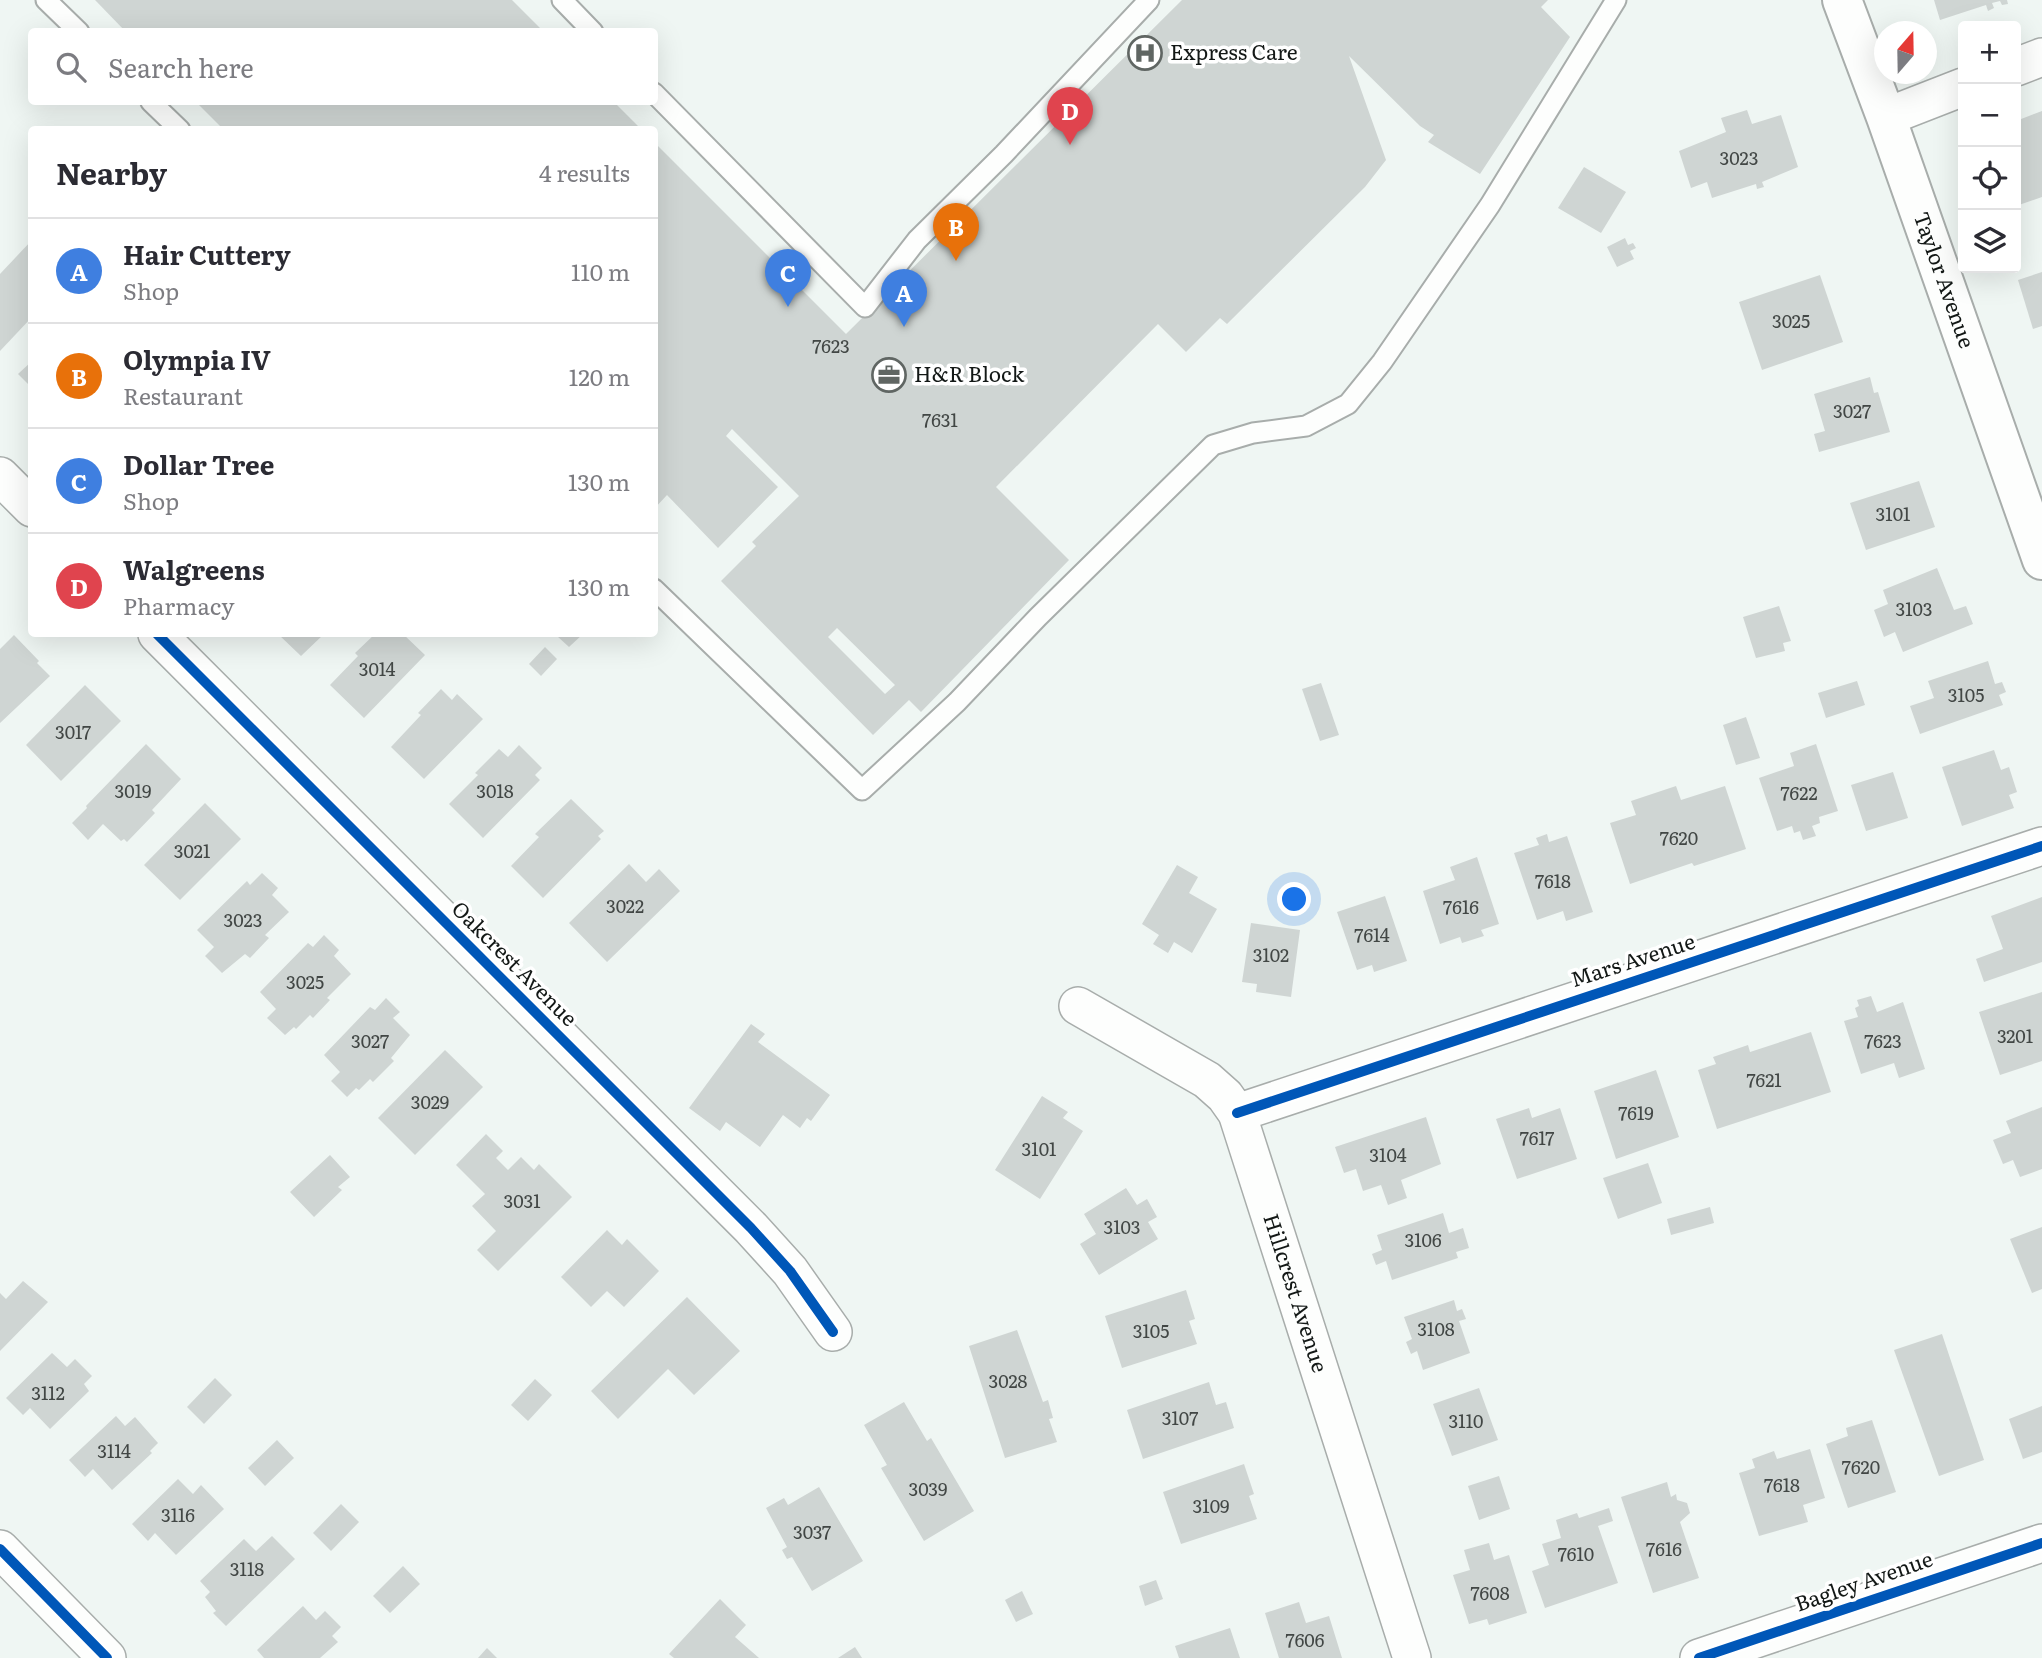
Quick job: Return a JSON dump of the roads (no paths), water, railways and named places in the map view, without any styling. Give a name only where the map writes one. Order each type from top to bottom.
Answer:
[{"type":"main road","name":"Taylor Avenue","points":[[1842,0],[2040,547]]},
{"type":"street","points":[[2021,65],[2042,57]]},
{"type":"street","points":[[1886,117],[1958,89]]},
{"type":"street","points":[[0,476],[28,504]]},
{"type":"street","name":"Oakcrest Avenue","points":[[160,637],[751,1228],[790,1271],[833,1332]]},
{"type":"street","name":"Mars Avenue","points":[[1237,1113],[2042,846]]},
{"type":"street","name":"Hillcrest Avenue","points":[[1078,1006],[1207,1080],[1225,1096],[1237,1113],[1412,1658]]},
{"type":"street","name":"Bagley Avenue","points":[[1699,1658],[2042,1543]]},
{"type":"street","points":[[0,1549],[107,1658]]},
{"type":"lane","points":[[46,0],[75,28]]},
{"type":"lane","points":[[562,0],[589,28]]},
{"type":"lane","points":[[658,97],[865,307],[917,240],[1004,154],[1149,0]]},
{"type":"lane","points":[[658,593],[862,790],[957,702],[1038,617],[1213,445],[1253,433],[1306,426],[1348,404],[1382,362],[1490,205],[1616,0]]},
{"type":"lane","points":[[154,105],[176,126]]},
{"type":"place","name":"Express Care","points":[[1145,53]]},
{"type":"place","name":"Walgreens","points":[[1070,145]]},
{"type":"place","name":"Olympia IV","points":[[956,261]]},
{"type":"place","name":"Dollar Tree","points":[[788,307]]},
{"type":"place","name":"Hair Cuttery","points":[[904,327]]},
{"type":"place","name":"H&R Block","points":[[889,375]]}]
